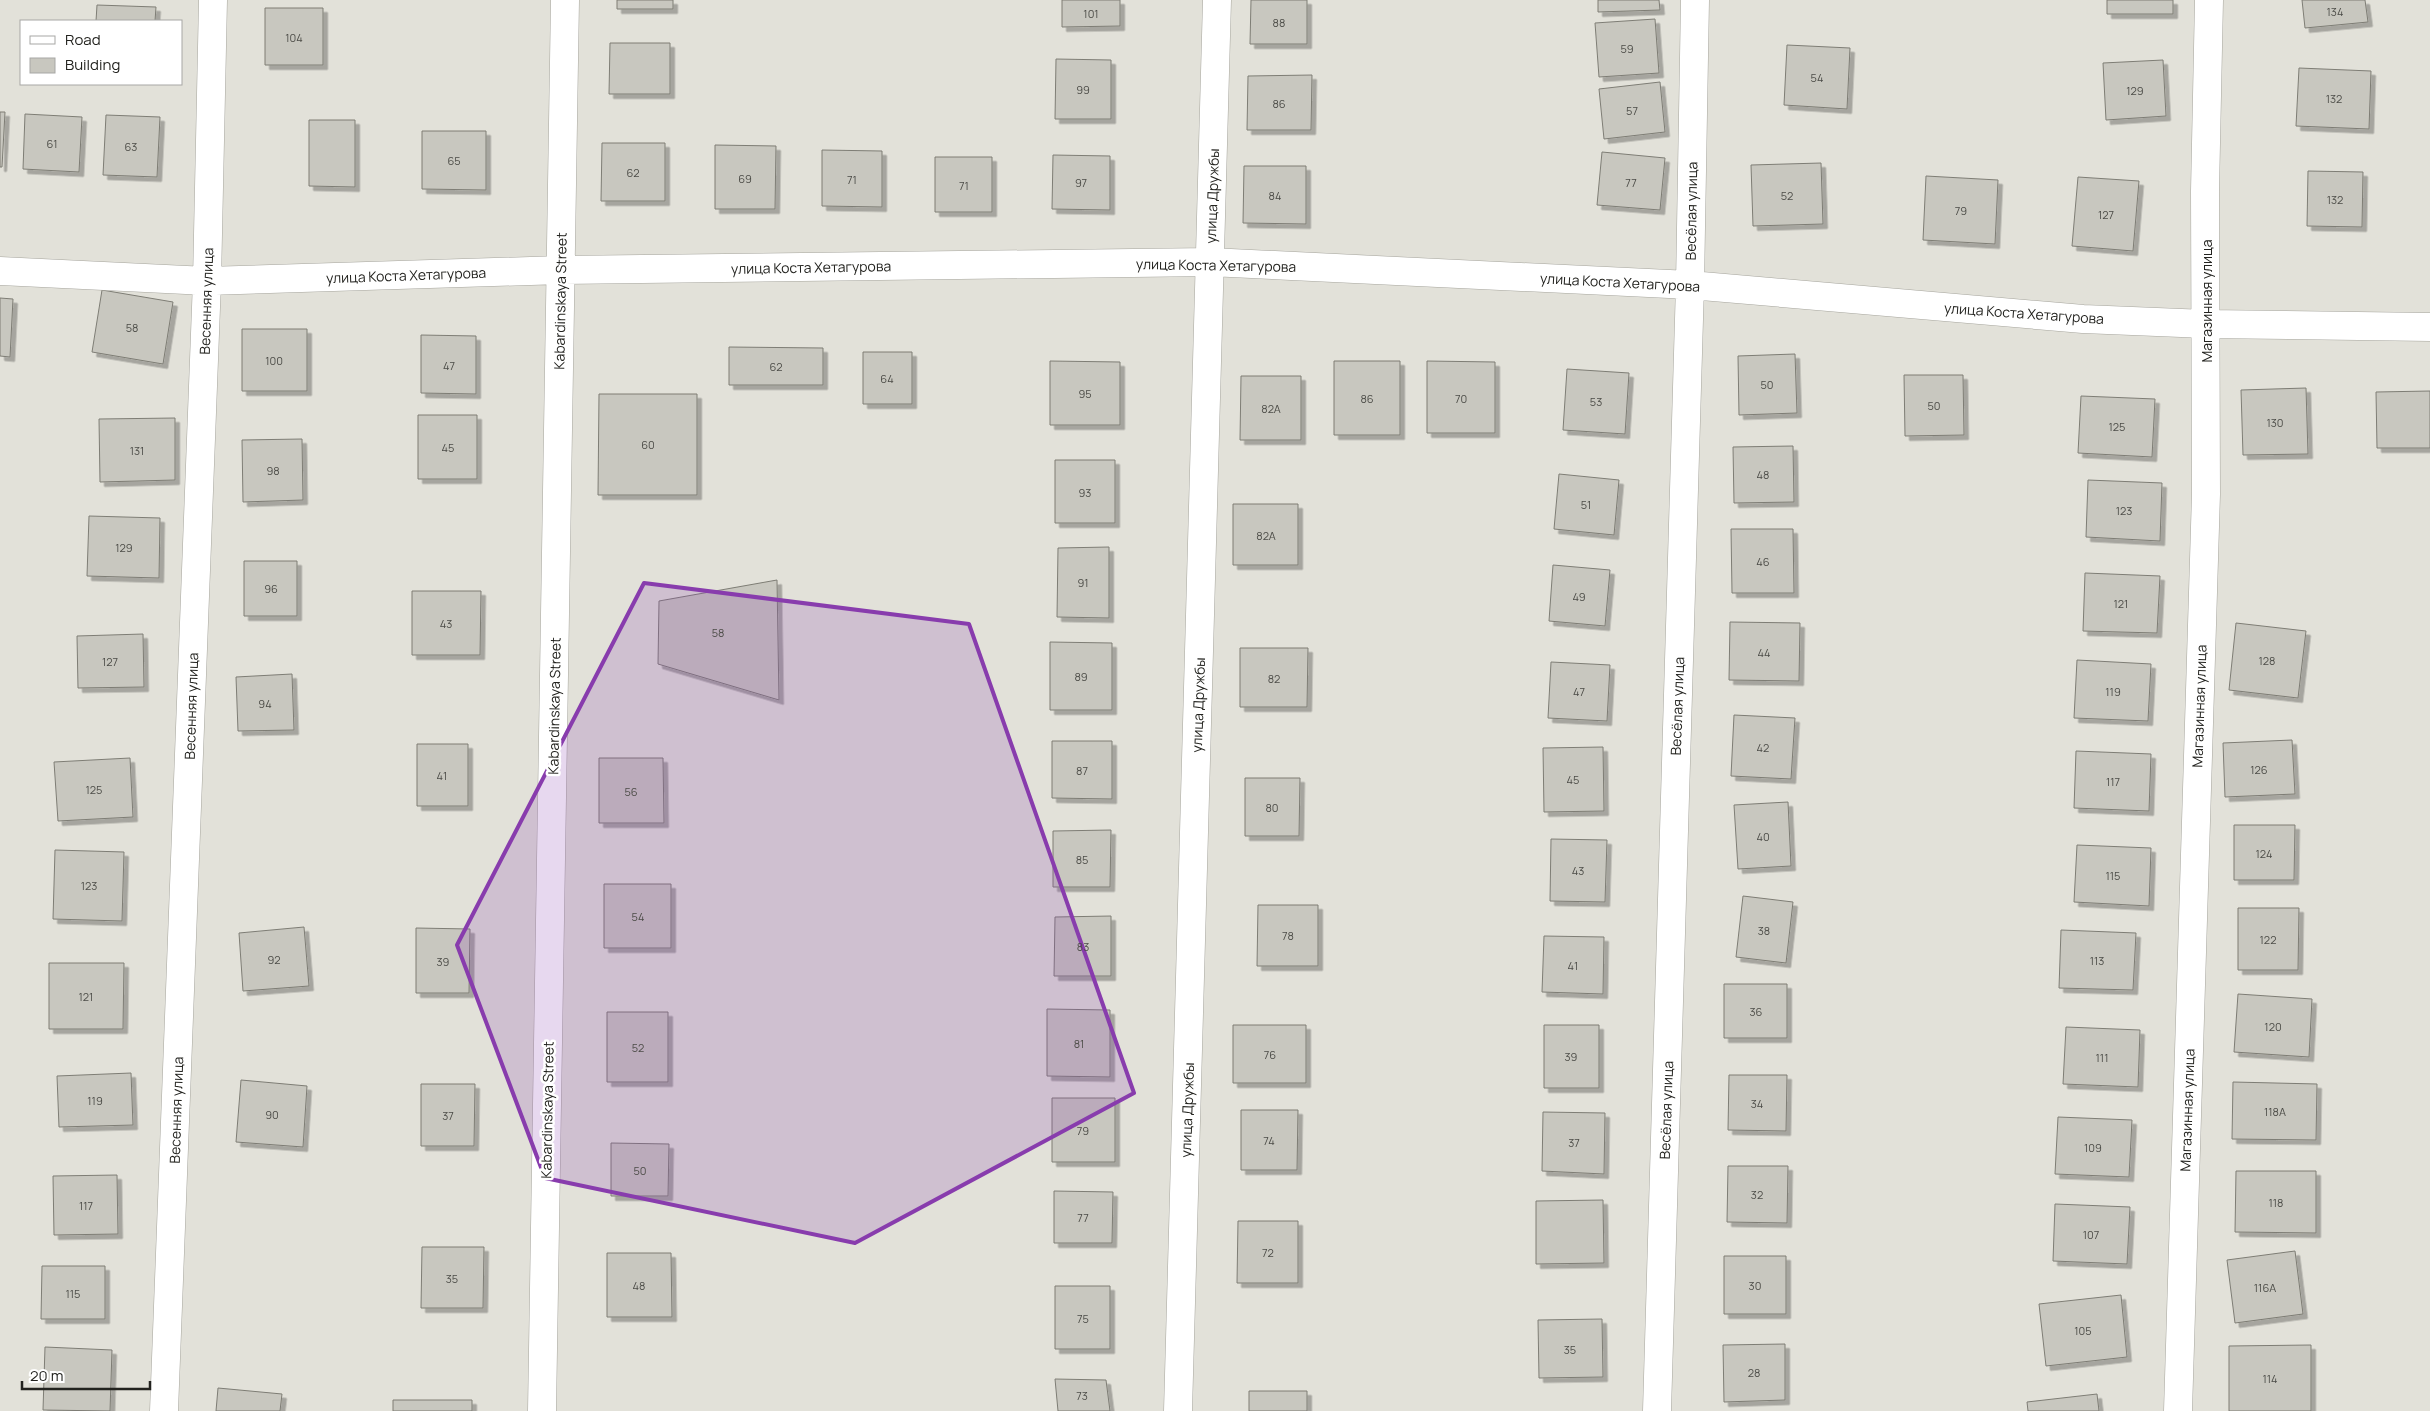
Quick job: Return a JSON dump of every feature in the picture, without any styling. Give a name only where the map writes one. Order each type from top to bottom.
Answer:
[{"type":"street","name":"Весенняя улица","points":[[164,1411],[207,281],[213,0]]},
{"type":"street","name":"Kabardinskaya Street","points":[[542,1411],[565,0]]},
{"type":"street","name":"улица Дружбы","points":[[1178,1411],[1218,0]]},
{"type":"street","name":"Весёлая улица","points":[[1657,1411],[1690,285],[1695,0]]},
{"type":"street","name":"Магазинная улица","points":[[2178,1411],[2205,504],[2205,191],[2209,0]]},
{"type":"street","name":"улица Коста Хетагурова","points":[[0,271],[207,281],[561,270],[1210,262],[1690,285],[2083,319],[2206,324],[2430,326]]},
{"type":"highlighted area","points":[[644,583],[969,624],[1134,1093],[855,1243],[545,1178],[457,945]]},
{"type":"building","points":[[617,0],[673,0],[673,9],[617,9]]},
{"type":"building","points":[[1062,0],[1120,0],[1120,26],[1062,27]]},
{"type":"building","points":[[1251,0],[1307,0],[1307,44],[1250,44]]},
{"type":"building","points":[[1598,0],[1659,0],[1660,10],[1598,12]]},
{"type":"building","points":[[2107,0],[2173,0],[2173,14],[2107,14]]},
{"type":"building","points":[[2302,0],[2365,0],[2368,22],[2305,28]]},
{"type":"building","points":[[97,5],[156,7],[155,20],[96,20]]},
{"type":"building","points":[[265,8],[323,8],[323,65],[265,65]]},
{"type":"building","points":[[1655,19],[1659,73],[1599,77],[1595,23]]},
{"type":"building","points":[[610,43],[670,43],[670,94],[609,94]]},
{"type":"building","points":[[1787,45],[1850,48],[1847,109],[1784,105]]},
{"type":"building","points":[[1056,59],[1111,60],[1111,119],[1055,119]]},
{"type":"building","points":[[2163,60],[2166,116],[2106,120],[2103,63]]},
{"type":"building","points":[[2299,68],[2371,71],[2369,129],[2296,126]]},
{"type":"building","points":[[1312,75],[1311,130],[1247,130],[1248,76]]},
{"type":"building","points":[[1660,82],[1665,132],[1604,139],[1599,89]]},
{"type":"building","points":[[0,112],[5,112],[2,167],[0,167]]},
{"type":"building","points":[[25,114],[82,117],[79,172],[23,169]]},
{"type":"building","points":[[106,115],[160,117],[157,177],[103,175]]},
{"type":"building","points":[[309,120],[355,120],[355,187],[309,186]]},
{"type":"building","points":[[422,131],[486,131],[486,190],[422,189]]},
{"type":"building","points":[[602,143],[665,143],[665,201],[601,201]]},
{"type":"building","points":[[715,145],[776,146],[775,209],[715,209]]},
{"type":"building","points":[[822,150],[882,151],[882,207],[822,206]]},
{"type":"building","points":[[1602,152],[1665,158],[1660,210],[1597,205]]},
{"type":"building","points":[[1053,155],[1110,156],[1110,210],[1052,209]]},
{"type":"building","points":[[935,157],[992,157],[992,212],[935,212]]},
{"type":"building","points":[[1821,163],[1823,224],[1753,226],[1751,165]]},
{"type":"building","points":[[1244,166],[1306,166],[1306,224],[1243,223]]},
{"type":"building","points":[[2308,171],[2363,172],[2362,227],[2307,226]]},
{"type":"building","points":[[1926,176],[1998,180],[1995,244],[1923,240]]},
{"type":"building","points":[[2078,177],[2139,181],[2133,251],[2072,246]]},
{"type":"building","points":[[102,290],[173,302],[163,364],[92,352]]},
{"type":"building","points":[[0,298],[13,299],[10,357],[0,356]]},
{"type":"building","points":[[242,329],[307,329],[307,391],[242,391]]},
{"type":"building","points":[[421,335],[476,336],[476,394],[421,393]]},
{"type":"building","points":[[729,347],[823,348],[823,385],[729,385]]},
{"type":"building","points":[[863,352],[912,352],[912,404],[863,404]]},
{"type":"building","points":[[1795,354],[1797,413],[1739,415],[1738,356]]},
{"type":"building","points":[[1050,361],[1120,362],[1120,425],[1050,425]]},
{"type":"building","points":[[1334,361],[1400,361],[1400,435],[1334,435]]},
{"type":"building","points":[[1427,361],[1495,362],[1495,433],[1427,433]]},
{"type":"building","points":[[1567,369],[1629,373],[1625,434],[1563,430]]},
{"type":"building","points":[[1904,375],[1963,375],[1964,435],[1905,436]]},
{"type":"building","points":[[1241,376],[1301,376],[1301,440],[1240,440]]},
{"type":"building","points":[[2306,388],[2308,454],[2243,455],[2241,390]]},
{"type":"building","points":[[2430,391],[2430,448],[2377,448],[2376,392]]},
{"type":"building","points":[[599,394],[697,394],[697,495],[598,495]]},
{"type":"building","points":[[2081,396],[2155,399],[2152,457],[2078,453]]},
{"type":"building","points":[[418,415],[477,415],[477,479],[418,479]]},
{"type":"building","points":[[175,418],[175,480],[100,482],[99,419]]},
{"type":"building","points":[[302,439],[303,500],[243,502],[242,440]]},
{"type":"building","points":[[1793,446],[1794,502],[1734,503],[1733,447]]},
{"type":"building","points":[[1055,460],[1115,460],[1115,523],[1055,523]]},
{"type":"building","points":[[1559,474],[1619,480],[1614,535],[1554,529]]},
{"type":"building","points":[[2088,480],[2162,483],[2160,541],[2086,537]]},
{"type":"building","points":[[1233,504],[1298,504],[1298,565],[1233,565]]},
{"type":"building","points":[[89,516],[160,518],[159,578],[87,576]]},
{"type":"building","points":[[1731,529],[1793,529],[1794,593],[1732,593]]},
{"type":"building","points":[[1109,547],[1109,618],[1057,617],[1058,548]]},
{"type":"building","points":[[244,561],[297,561],[297,616],[244,616]]},
{"type":"building","points":[[1553,565],[1610,570],[1605,626],[1549,621]]},
{"type":"building","points":[[2085,573],[2160,576],[2157,633],[2083,631]]},
{"type":"building","points":[[777,580],[779,700],[658,664],[659,601]]},
{"type":"building","points":[[412,591],[481,591],[480,655],[412,655]]},
{"type":"building","points":[[1730,622],[1800,623],[1799,681],[1729,680]]},
{"type":"building","points":[[2236,623],[2306,631],[2298,698],[2229,690]]},
{"type":"building","points":[[143,634],[144,687],[78,688],[77,636]]},
{"type":"building","points":[[1050,642],[1112,643],[1112,710],[1050,710]]},
{"type":"building","points":[[1240,648],[1308,648],[1307,707],[1240,707]]},
{"type":"building","points":[[2077,660],[2151,664],[2148,721],[2074,718]]},
{"type":"building","points":[[1551,662],[1610,665],[1607,721],[1548,718]]},
{"type":"building","points":[[292,674],[294,730],[238,731],[236,677]]},
{"type":"building","points":[[1734,715],[1795,718],[1791,779],[1731,776]]},
{"type":"building","points":[[2292,740],[2295,794],[2225,797],[2223,743]]},
{"type":"building","points":[[1052,741],[1112,741],[1112,799],[1052,798]]},
{"type":"building","points":[[417,744],[468,744],[468,806],[417,806]]},
{"type":"building","points":[[1603,747],[1604,811],[1544,812],[1543,748]]},
{"type":"building","points":[[2076,751],[2151,754],[2149,811],[2074,808]]},
{"type":"building","points":[[130,758],[133,817],[58,821],[54,762]]},
{"type":"building","points":[[599,758],[663,758],[664,823],[599,823]]},
{"type":"building","points":[[1245,778],[1300,778],[1299,836],[1245,836]]},
{"type":"building","points":[[1788,802],[1791,866],[1738,869],[1734,805]]},
{"type":"building","points":[[2234,825],[2295,825],[2294,880],[2234,880]]},
{"type":"building","points":[[1111,830],[1110,887],[1053,887],[1053,831]]},
{"type":"building","points":[[1551,839],[1607,840],[1605,902],[1550,901]]},
{"type":"building","points":[[2077,845],[2151,848],[2149,906],[2074,902]]},
{"type":"building","points":[[55,850],[124,852],[122,921],[53,919]]},
{"type":"building","points":[[604,884],[671,884],[671,948],[604,948]]},
{"type":"building","points":[[1743,896],[1793,902],[1786,963],[1736,957]]},
{"type":"building","points":[[1258,905],[1318,905],[1318,966],[1257,966]]},
{"type":"building","points":[[2238,908],[2299,908],[2298,970],[2238,970]]},
{"type":"building","points":[[1111,916],[1111,976],[1054,976],[1055,917]]},
{"type":"building","points":[[304,927],[309,986],[243,991],[239,933]]},
{"type":"building","points":[[416,928],[470,929],[469,993],[416,993]]},
{"type":"building","points":[[2061,930],[2136,933],[2133,990],[2059,988]]},
{"type":"building","points":[[1544,936],[1604,937],[1603,994],[1542,992]]},
{"type":"building","points":[[49,963],[124,963],[123,1029],[49,1029]]},
{"type":"building","points":[[1724,984],[1787,984],[1787,1038],[1724,1038]]},
{"type":"building","points":[[2238,994],[2312,999],[2309,1057],[2234,1052]]},
{"type":"building","points":[[1047,1009],[1110,1010],[1110,1077],[1047,1076]]},
{"type":"building","points":[[607,1012],[668,1012],[668,1082],[607,1082]]},
{"type":"building","points":[[1233,1025],[1306,1025],[1306,1083],[1233,1083]]},
{"type":"building","points":[[1544,1025],[1599,1025],[1599,1088],[1544,1088]]},
{"type":"building","points":[[2066,1027],[2140,1030],[2138,1087],[2063,1084]]},
{"type":"building","points":[[131,1073],[133,1125],[59,1127],[57,1076]]},
{"type":"building","points":[[1729,1075],[1787,1075],[1786,1131],[1728,1130]]},
{"type":"building","points":[[241,1080],[307,1086],[303,1147],[236,1142]]},
{"type":"building","points":[[2233,1082],[2317,1084],[2316,1140],[2232,1139]]},
{"type":"building","points":[[421,1084],[475,1084],[474,1146],[421,1146]]},
{"type":"building","points":[[1052,1098],[1115,1098],[1115,1162],[1052,1162]]},
{"type":"building","points":[[1241,1110],[1298,1110],[1297,1170],[1241,1170]]},
{"type":"building","points":[[1543,1112],[1605,1113],[1604,1174],[1542,1171]]},
{"type":"building","points":[[2058,1117],[2132,1120],[2129,1177],[2055,1174]]},
{"type":"building","points":[[611,1143],[669,1144],[668,1196],[611,1196]]},
{"type":"building","points":[[1728,1166],[1788,1166],[1787,1223],[1727,1222]]},
{"type":"building","points":[[2236,1171],[2316,1171],[2316,1233],[2235,1232]]},
{"type":"building","points":[[117,1175],[118,1234],[54,1235],[53,1176]]},
{"type":"building","points":[[1054,1191],[1113,1192],[1112,1243],[1054,1243]]},
{"type":"building","points":[[1603,1200],[1604,1263],[1536,1264],[1536,1201]]},
{"type":"building","points":[[2055,1204],[2130,1207],[2127,1264],[2053,1261]]},
{"type":"building","points":[[1238,1221],[1298,1221],[1298,1283],[1237,1283]]},
{"type":"building","points":[[422,1247],[484,1247],[483,1308],[421,1308]]},
{"type":"building","points":[[2295,1251],[2303,1314],[2235,1323],[2227,1260]]},
{"type":"building","points":[[607,1253],[671,1253],[672,1317],[607,1317]]},
{"type":"building","points":[[1724,1256],[1786,1256],[1786,1314],[1724,1314]]},
{"type":"building","points":[[42,1266],[105,1266],[105,1319],[41,1319]]},
{"type":"building","points":[[1055,1286],[1110,1286],[1110,1349],[1055,1349]]},
{"type":"building","points":[[2121,1295],[2127,1357],[2046,1366],[2039,1304]]},
{"type":"building","points":[[1602,1319],[1603,1377],[1539,1378],[1538,1320]]},
{"type":"building","points":[[1785,1344],[1785,1400],[1724,1402],[1723,1345]]},
{"type":"building","points":[[2311,1345],[2311,1411],[2229,1411],[2229,1346]]},
{"type":"building","points":[[45,1347],[112,1350],[110,1411],[43,1410]]},
{"type":"building","points":[[1055,1379],[1106,1380],[1110,1411],[1058,1411]]},
{"type":"building","points":[[218,1388],[282,1394],[280,1411],[216,1411]]},
{"type":"building","points":[[1249,1391],[1307,1391],[1307,1411],[1249,1411]]},
{"type":"building","points":[[2097,1394],[2099,1411],[2028,1411],[2027,1402]]},
{"type":"building","points":[[393,1400],[472,1400],[472,1411],[393,1411]]}]
